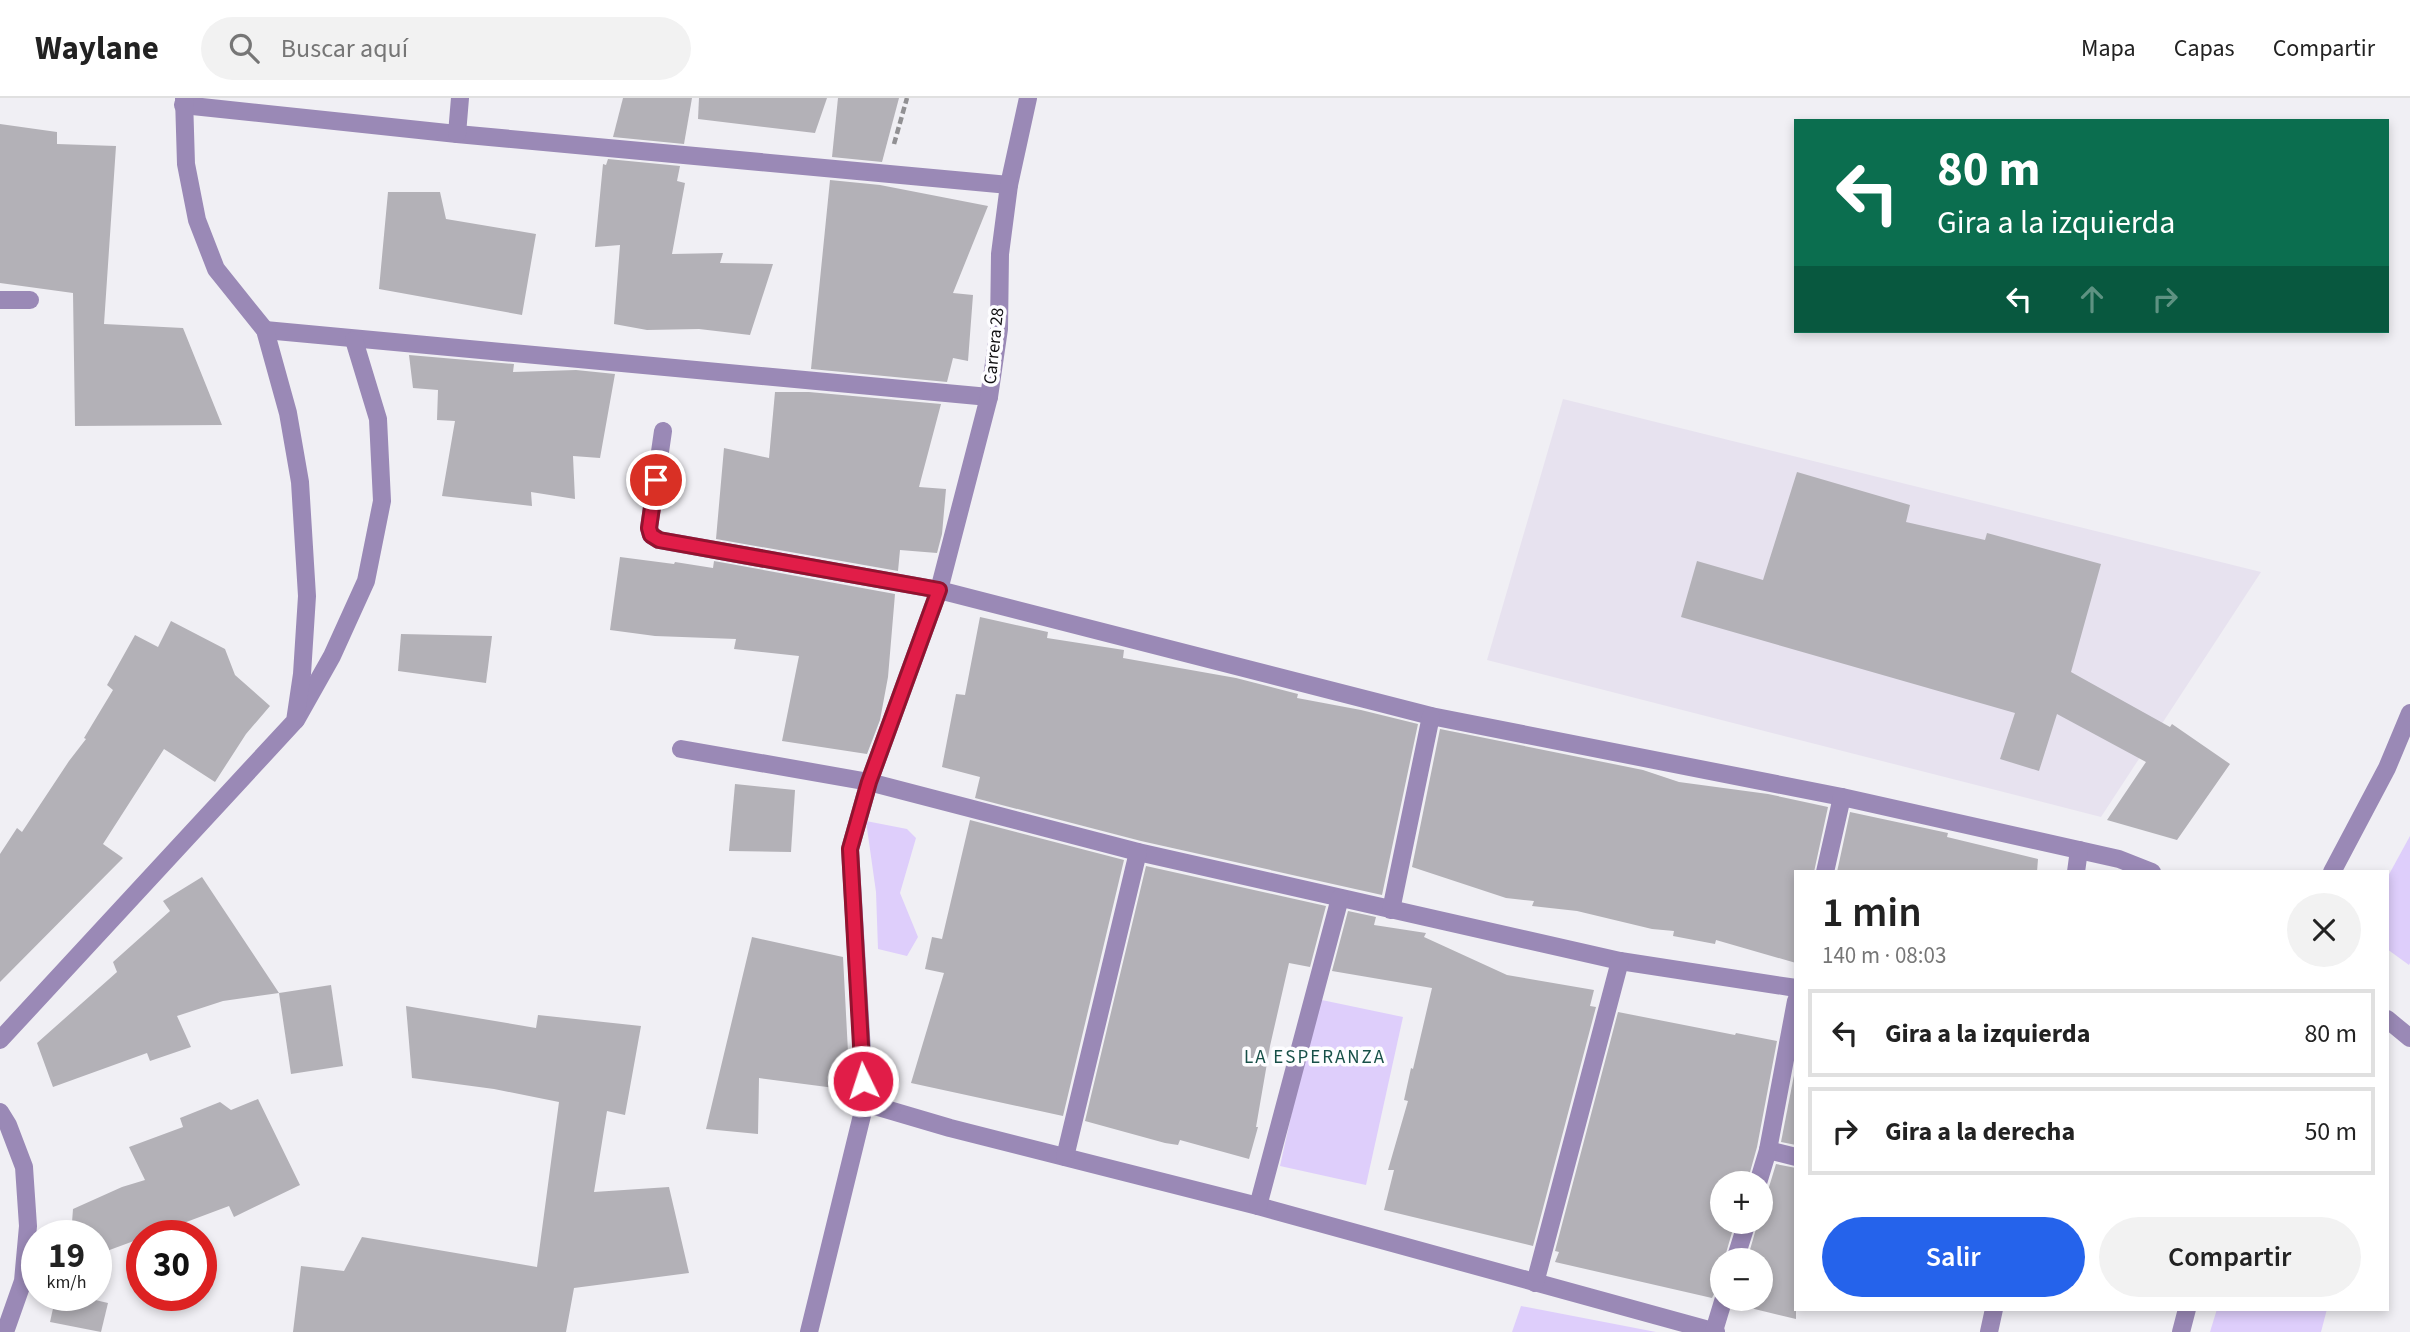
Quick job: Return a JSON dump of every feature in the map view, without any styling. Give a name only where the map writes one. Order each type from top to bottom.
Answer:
[{"type":"street","points":[[457,134],[460,98]]},
{"type":"street","name":"Carrera 28","points":[[809,1332],[865,1103],[850,849],[869,782],[939,590],[989,397],[999,329],[1000,254],[1009,185],[1028,98]]},
{"type":"street","points":[[295,721],[302,674],[307,596],[300,482],[288,413],[265,330],[216,269],[197,220],[186,164],[184,101],[457,134],[1009,185]]},
{"type":"street","points":[[0,300],[30,300]]},
{"type":"street","points":[[265,330],[989,397]]},
{"type":"street","points":[[0,1040],[295,721],[332,656],[366,581],[382,501],[378,419],[354,340]]},
{"type":"street","points":[[663,431],[649,528],[651,535],[659,540],[939,590],[1431,716],[1842,797],[2119,859],[2147,870]]},
{"type":"street","points":[[2333,870],[2387,768],[2410,713]]},
{"type":"street","points":[[1391,910],[1431,716]]},
{"type":"street","points":[[681,749],[869,782],[1138,852],[1620,961],[1794,988]]},
{"type":"street","points":[[1825,870],[1842,797]]},
{"type":"street","points":[[2076,870],[2079,850]]},
{"type":"street","points":[[1065,1157],[1138,852]]},
{"type":"street","points":[[1258,1206],[1340,898]]},
{"type":"street","points":[[1535,1283],[1620,961]]},
{"type":"street","points":[[1762,1171],[1794,1012]]},
{"type":"street","points":[[2389,1021],[2410,1038]]},
{"type":"street","points":[[865,1103],[1258,1206],[1715,1332],[1721,1311]]},
{"type":"street","points":[[0,1112],[8,1125],[24,1167],[28,1226],[23,1281],[5,1332]]},
{"type":"street","points":[[1768,1150],[1794,1156]]},
{"type":"street","points":[[1989,1332],[1994,1311]]},
{"type":"street","points":[[2181,1332],[2186,1311]]},
{"type":"path","points":[[886,174],[907,98]]},
{"type":"shaded area","points":[[1563,399],[2261,572],[2101,817],[1487,660]]},
{"type":"shaded area","points":[[866,821],[907,829],[916,838],[900,893],[918,937],[907,956],[878,949],[876,892]]},
{"type":"shaded area","points":[[2410,836],[2409,965],[2389,950],[2389,874]]},
{"type":"shaded area","points":[[1317,999],[1403,1017],[1366,1185],[1280,1166]]},
{"type":"shaded area","points":[[1521,1306],[1656,1332],[1512,1332]]},
{"type":"shaded area","points":[[2216,1311],[2326,1311],[2321,1332],[2210,1332]]},
{"type":"building","points":[[623,98],[692,98],[684,144],[613,137]]},
{"type":"building","points":[[699,98],[827,98],[815,133],[698,119]]},
{"type":"building","points":[[838,98],[899,98],[882,162],[832,157]]},
{"type":"building","points":[[0,124],[57,132],[57,144],[116,146],[104,324],[183,328],[222,425],[75,426],[73,293],[0,283]]},
{"type":"building","points":[[608,159],[680,166],[677,181],[685,183],[672,254],[723,253],[720,263],[773,264],[750,335],[699,329],[647,330],[614,324],[620,245],[595,247],[603,164],[606,165]]},
{"type":"building","points":[[830,180],[880,185],[988,206],[953,293],[973,295],[968,361],[953,358],[947,382],[811,369]]},
{"type":"building","points":[[388,192],[440,192],[446,219],[536,234],[522,315],[379,289]]},
{"type":"building","points":[[409,355],[514,364],[513,372],[576,370],[615,374],[600,458],[573,456],[575,499],[531,492],[532,506],[442,496],[455,421],[437,420],[438,390],[413,388]]},
{"type":"building","points":[[775,392],[809,392],[941,404],[919,487],[946,489],[942,534],[937,553],[900,550],[898,571],[716,539],[724,448],[769,458]]},
{"type":"building","points":[[1797,472],[1910,505],[1906,522],[1985,540],[1987,533],[2101,564],[2071,672],[2170,727],[2172,724],[2230,764],[2177,840],[2107,820],[2146,762],[2057,714],[2039,771],[2000,759],[2015,713],[1681,617],[1697,561],[1763,580]]},
{"type":"building","points":[[620,557],[713,568],[714,561],[895,594],[888,677],[880,720],[867,754],[782,741],[799,656],[734,649],[736,639],[655,636],[610,630]]},
{"type":"building","points":[[980,617],[1048,632],[1047,638],[1124,650],[1123,658],[1236,678],[1298,694],[1297,698],[1418,724],[1382,895],[1141,841],[975,798],[980,777],[942,767],[956,694],[965,695]]},
{"type":"building","points":[[171,621],[225,649],[235,675],[270,706],[246,734],[215,782],[164,749],[103,844],[123,858],[0,982],[0,854],[17,828],[22,832],[86,739],[84,738],[113,690],[107,685],[135,635],[158,647]]},
{"type":"building","points":[[401,634],[492,636],[486,683],[398,671]]},
{"type":"building","points":[[1440,729],[1643,770],[1679,782],[1768,794],[1828,807],[1814,870],[1794,870],[1794,962],[1716,940],[1715,944],[1673,936],[1674,931],[1652,929],[1577,911],[1532,906],[1534,901],[1506,898],[1412,867]]},
{"type":"building","points":[[735,784],[795,790],[791,852],[729,851]]},
{"type":"building","points":[[1850,812],[1948,833],[1947,837],[2038,859],[2037,870],[1837,870]]},
{"type":"building","points":[[970,820],[1124,860],[1063,1116],[911,1083],[944,973],[925,969],[932,937],[942,939]]},
{"type":"building","points":[[1146,866],[1326,906],[1310,967],[1289,963],[1270,1046],[1258,1127],[1249,1159],[1180,1140],[1178,1145],[1165,1143],[1085,1121]]},
{"type":"building","points":[[202,877],[279,993],[223,1001],[177,1016],[191,1047],[150,1061],[147,1053],[53,1087],[37,1043],[117,972],[113,962],[170,911],[163,901]]},
{"type":"building","points":[[1348,911],[1376,917],[1374,925],[1426,933],[1424,937],[1507,975],[1594,990],[1590,1006],[1596,1007],[1533,1246],[1384,1210],[1394,1170],[1388,1170],[1408,1101],[1404,1100],[1432,988],[1332,971]]},
{"type":"building","points":[[752,937],[843,957],[850,1090],[759,1078],[758,1134],[706,1129]]},
{"type":"building","points":[[331,985],[343,1066],[291,1074],[279,993]]},
{"type":"building","points":[[406,1006],[536,1028],[538,1015],[641,1026],[625,1115],[607,1111],[594,1192],[669,1187],[689,1273],[574,1288],[566,1332],[293,1332],[301,1266],[344,1271],[362,1237],[537,1267],[559,1102],[494,1089],[412,1078]]},
{"type":"building","points":[[1618,1012],[1777,1041],[1750,1171],[1710,1171],[1710,1234],[1732,1234],[1727,1248],[1710,1248],[1710,1298],[1555,1262],[1559,1252],[1555,1251]]},
{"type":"building","points":[[1794,1075],[1794,1145],[1781,1142]]},
{"type":"building","points":[[258,1099],[300,1185],[234,1217],[229,1206],[192,1220],[126,1220],[126,1244],[112,1249],[112,1220],[72,1220],[73,1209],[145,1180],[129,1147],[183,1127],[180,1118],[220,1102],[231,1110]]},
{"type":"building","points":[[1776,1164],[1794,1168],[1796,1319],[1763,1311],[1773,1311],[1773,1248],[1750,1248],[1755,1234],[1773,1234],[1773,1174]]},
{"type":"building","points":[[52,1311],[106,1311],[101,1332],[50,1322]]},
{"type":"district","name":"LA ESPERANZA","points":[[1315,1057]]},
{"type":"route","points":[[656,480],[649,528],[651,535],[659,540],[939,590],[869,782],[850,849],[863,1081]]}]
